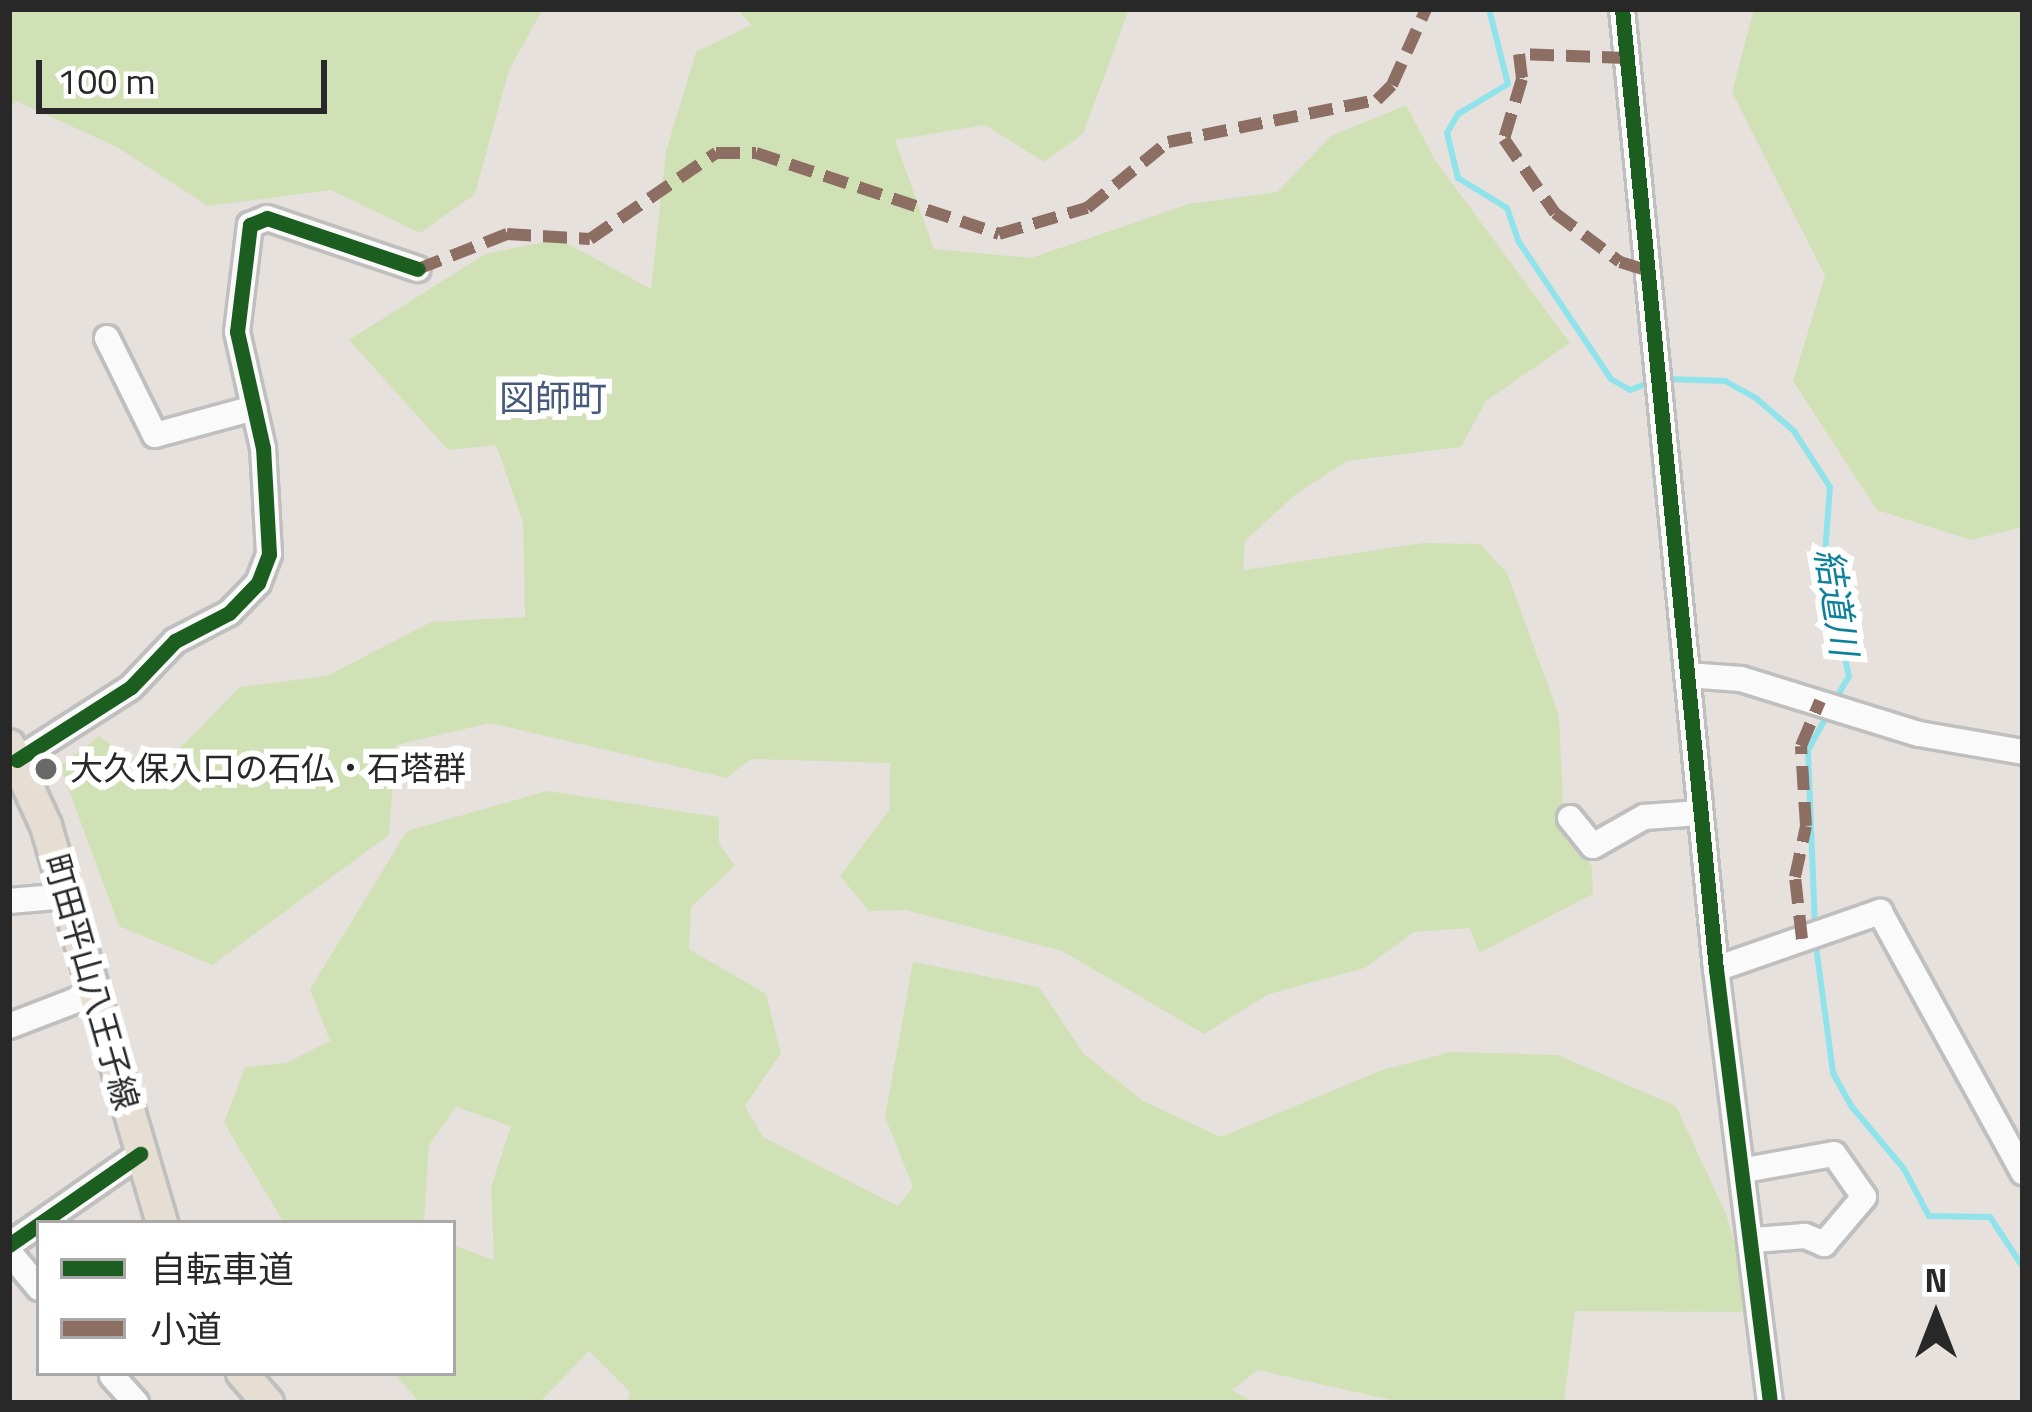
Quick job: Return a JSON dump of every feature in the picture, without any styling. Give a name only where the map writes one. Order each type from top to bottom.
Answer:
[{"type":"main road","name":"町田平山八王子線","points":[[13,752],[67,896],[161,1220]]},
{"type":"street","points":[[1622,9],[1716,969],[1754,1240],[1770,1403]]},
{"type":"street","points":[[13,752],[131,687],[175,641],[230,613],[258,583],[269,554],[254,407],[237,332],[250,225],[267,218],[418,269]]},
{"type":"street","points":[[107,338],[155,436],[254,407]]},
{"type":"street","points":[[1687,675],[1741,679],[1962,745],[2023,752]]},
{"type":"street","points":[[1570,818],[1593,846],[1644,817],[1700,813]]},
{"type":"street","points":[[9,901],[67,896]]},
{"type":"street","points":[[1716,969],[1880,912],[2023,1172]]},
{"type":"street","points":[[9,1026],[94,993]]},
{"type":"street","points":[[49,1220],[140,1154]]},
{"type":"street","points":[[1744,1170],[1834,1154],[1864,1197],[1824,1244],[1805,1236],[1754,1240]]},
{"type":"street","points":[[36,1229],[9,1249],[36,1284]]},
{"type":"street","points":[[112,1376],[136,1403]]},
{"type":"green space","points":[[9,9],[543,9],[509,70],[475,194],[420,233],[331,190],[208,206],[117,147],[16,101],[9,109]]},
{"type":"green space","points":[[737,9],[1129,9],[1083,134],[1044,162],[985,125],[895,140],[934,249],[1031,258],[1189,204],[1277,192],[1331,136],[1406,105],[1435,160],[1570,343],[1486,401],[1461,447],[1347,461],[1296,494],[1245,541],[1243,570],[1423,543],[1480,544],[1507,573],[1559,715],[1564,823],[1592,867],[1593,894],[1479,953],[1470,928],[1414,932],[1365,968],[1269,994],[1204,1034],[1062,951],[905,910],[869,911],[840,876],[889,810],[890,763],[751,759],[727,778],[490,723],[396,745],[389,835],[212,965],[119,926],[60,766],[99,736],[130,758],[163,765],[240,687],[327,676],[431,622],[525,617],[523,522],[496,445],[448,450],[349,340],[485,254],[559,239],[651,289],[666,151],[696,52],[751,25]]},
{"type":"green space","points":[[1754,9],[2023,9],[2023,527],[1971,540],[1877,510],[1793,381],[1825,276],[1732,92]]},
{"type":"green space","points":[[547,791],[719,817],[719,843],[735,866],[691,907],[689,949],[766,994],[781,1053],[745,1106],[763,1137],[898,1206],[913,1187],[885,1117],[913,962],[1039,987],[1084,1054],[1143,1101],[1221,1137],[1382,1070],[1451,1052],[1558,1055],[1676,1106],[1726,1214],[1754,1312],[1575,1311],[1564,1403],[1404,1403],[1258,1370],[1232,1390],[1255,1403],[627,1403],[630,1392],[589,1351],[539,1403],[420,1403],[397,1376],[456,1376],[456,1246],[494,1260],[491,1187],[511,1126],[456,1107],[429,1145],[424,1220],[282,1220],[224,1123],[245,1067],[286,1063],[330,1041],[310,989],[407,831]]},
{"type":"waterway","name":"結道川","points":[[1489,9],[1508,84],[1458,114],[1447,133],[1458,178],[1507,208],[1519,242],[1611,379],[1630,390],[1654,381]]},
{"type":"waterway","name":"結道川","points":[[1667,379],[1725,381],[1757,399],[1794,431],[1830,487],[1824,566],[1849,676],[1835,700]]},
{"type":"waterway","name":"結道川","points":[[1815,926],[1808,750],[1829,712]]},
{"type":"waterway","name":"結道川","points":[[1815,939],[1833,1073],[1852,1107],[1904,1169],[1929,1216],[1990,1217],[2023,1267]]},
{"type":"marked path","points":[[418,269],[507,234],[590,239],[716,153],[756,153],[999,234],[1087,208],[1168,142],[1377,100],[1392,85],[1426,9]]},
{"type":"marked path","points":[[1626,58],[1519,54],[1522,79],[1504,139],[1555,213],[1620,262],[1647,270]]},
{"type":"marked path","points":[[1802,939],[1795,877],[1806,826],[1801,746],[1820,701]]},
{"type":"cycle path","points":[[1622,9],[1716,969],[1770,1403]]},
{"type":"cycle path","points":[[17,760],[131,687],[175,641],[229,613],[258,583],[269,554],[263,448],[237,332],[250,225],[267,218],[418,269]]},
{"type":"cycle path","points":[[45,1220],[140,1154]]},
{"type":"cycle path","points":[[9,1245],[36,1226]]},
{"type":"place","name":"大久保入口の石仏・石塔群","points":[[46,769]]},
{"type":"district","name":"図師町","points":[[553,398]]}]
